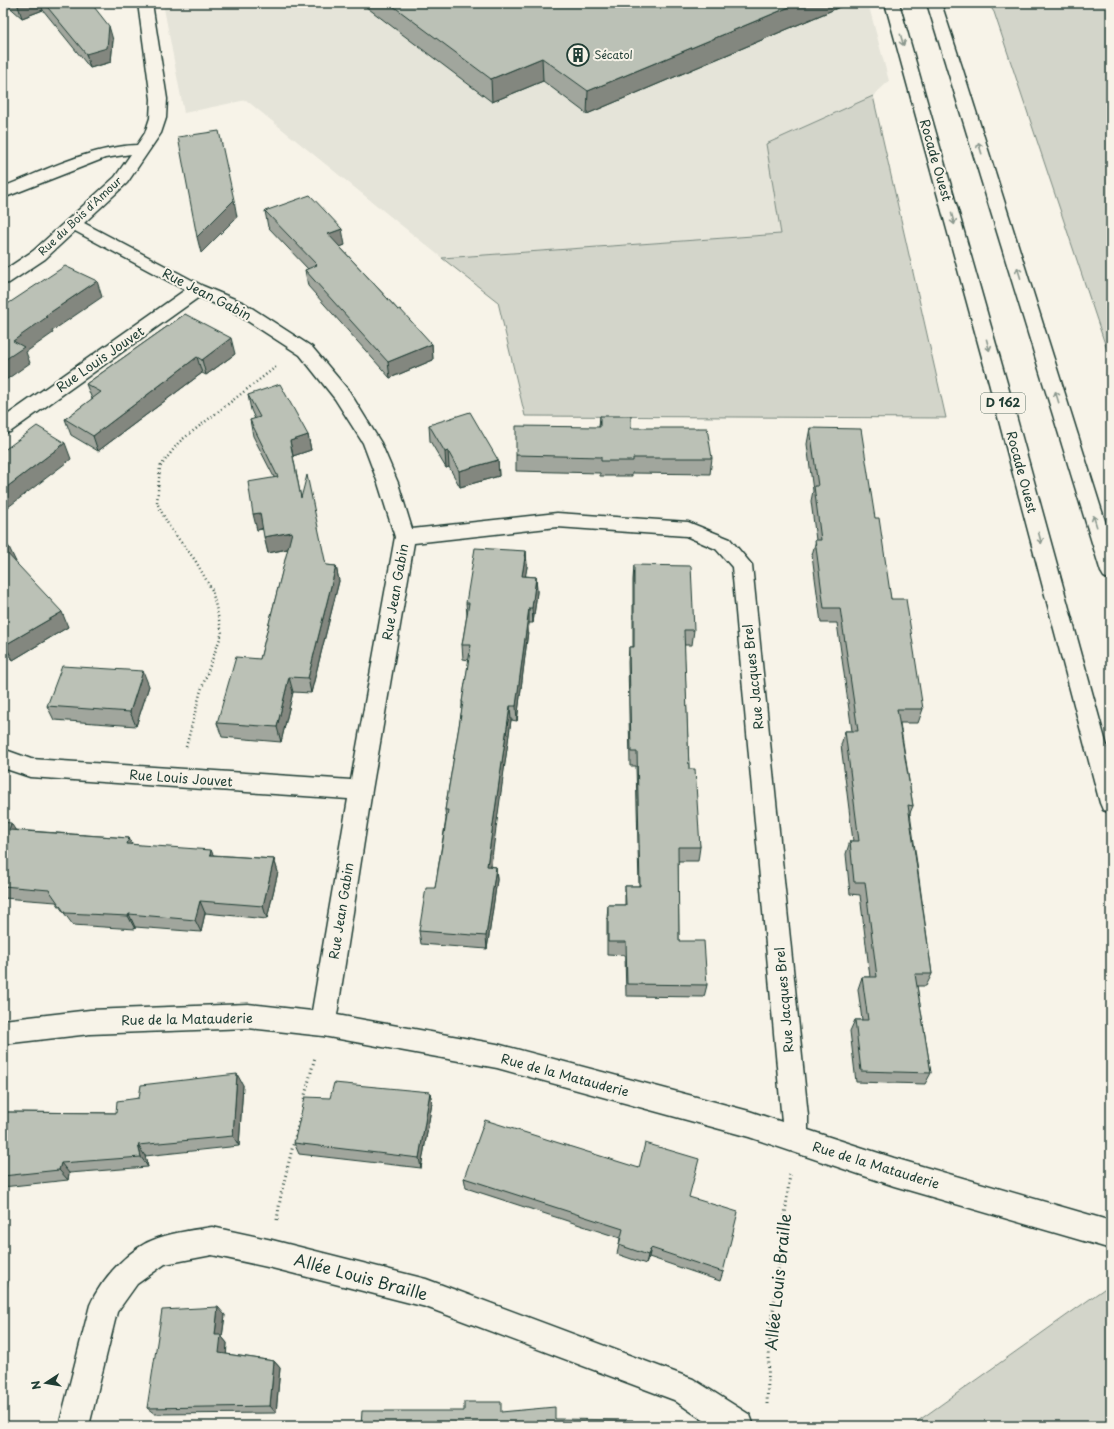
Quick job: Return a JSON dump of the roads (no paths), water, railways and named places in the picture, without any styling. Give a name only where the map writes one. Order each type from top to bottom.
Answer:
[{"type":"street","name":"Rue du Bois d'Amour","points":[[3,279],[38,255],[121,180],[153,133],[158,118],[160,99],[145,3]]},
{"type":"street","name":"Rocade Ouest","points":[[892,3],[1000,391],[1111,803]]},
{"type":"street","points":[[934,3],[1111,572]]},
{"type":"street","points":[[3,193],[101,154],[122,150],[142,149]]},
{"type":"street","name":"Rue Jean Gabin","points":[[74,224],[197,290],[238,308],[306,351],[342,396],[372,443],[388,483],[405,537],[361,790],[323,1024]]},
{"type":"street","name":"Rue Louis Jouvet","points":[[3,427],[197,290]]},
{"type":"street","name":"Rue Jacques Brel","points":[[405,537],[557,520],[688,529],[723,544],[742,565],[795,1116],[795,1139]]},
{"type":"street","name":"Rue Louis Jouvet","points":[[3,758],[30,768],[361,790]]},
{"type":"street","name":"Rue de la Matauderie","points":[[3,1032],[90,1022],[248,1016],[323,1024],[497,1056],[749,1124],[894,1172],[1111,1235]]},
{"type":"street","name":"Allée Louis Braille","points":[[74,1426],[104,1305],[127,1274],[159,1251],[212,1241],[272,1254],[441,1298],[683,1389],[739,1426]]},
{"type":"place","name":"Sécatol","points":[[578,55]]}]
